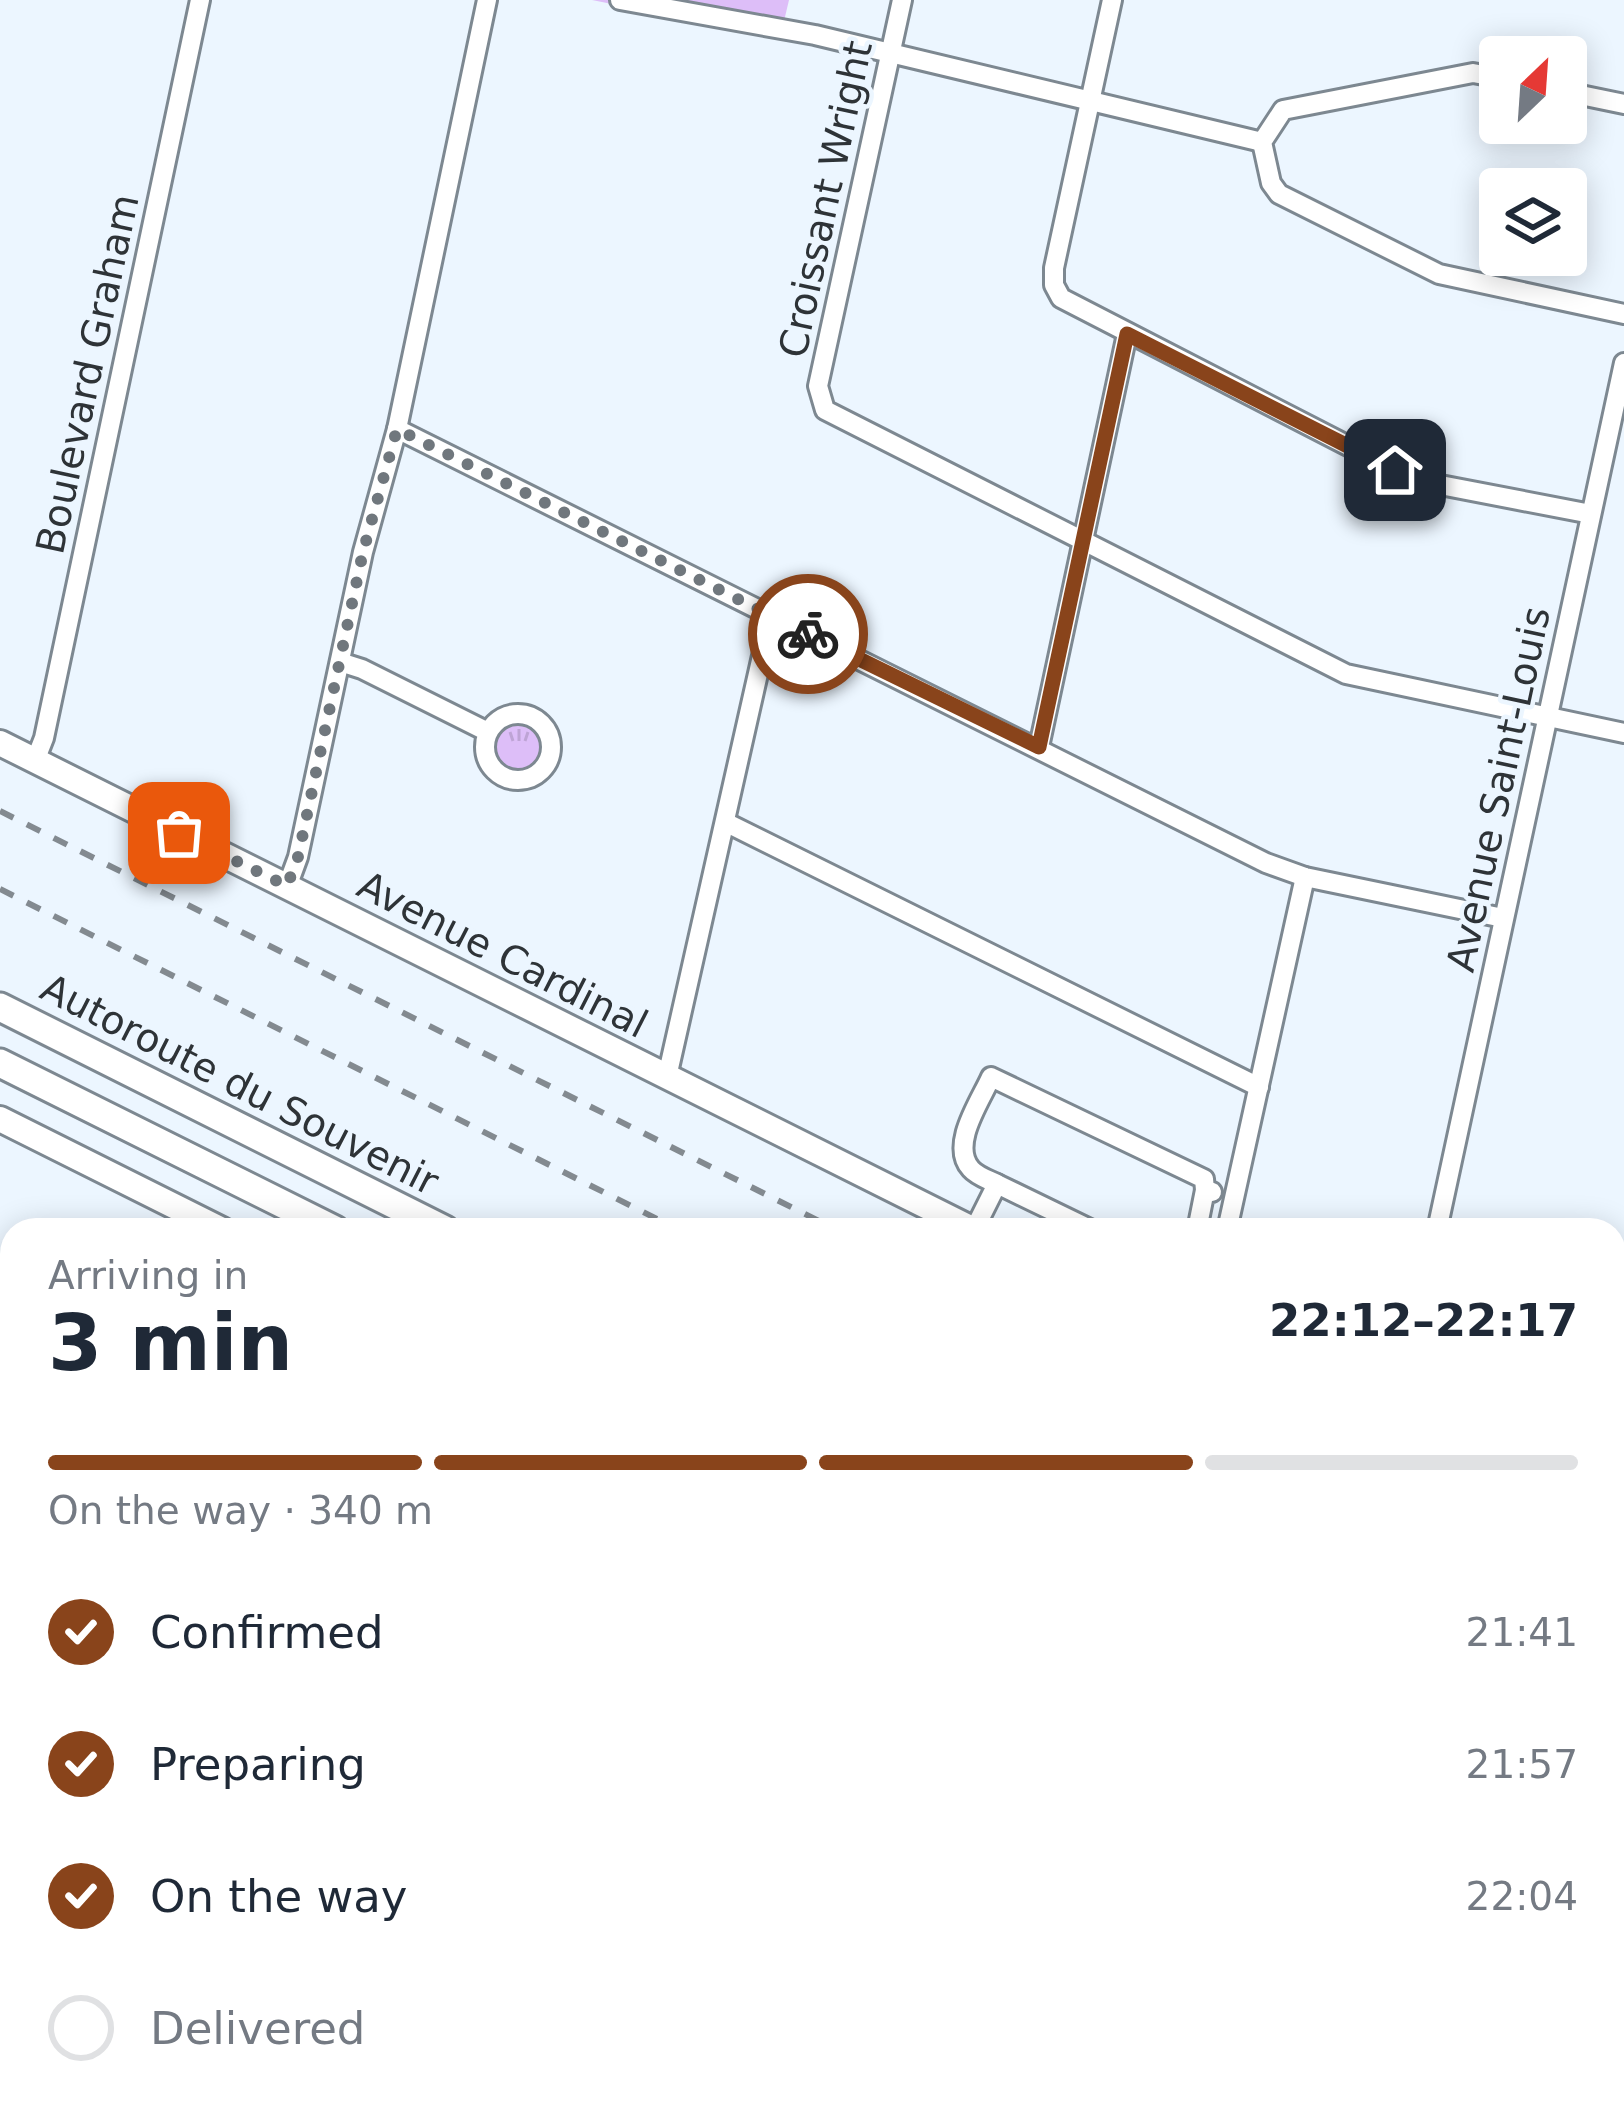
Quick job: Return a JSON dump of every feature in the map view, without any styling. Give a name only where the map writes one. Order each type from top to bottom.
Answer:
[{"type":"highway","name":"Autoroute du Souvenir","points":[[0,1007],[422,1218]]},
{"type":"highway","points":[[0,1063],[311,1218]]},
{"type":"main road","name":"Avenue Cardinal","points":[[0,743],[950,1218]]},
{"type":"main road","points":[[0,1119],[197,1218]]},
{"type":"street","name":"Boulevard Graham","points":[[35,761],[49,715],[200,0]]},
{"type":"street","points":[[287,886],[298,857],[363,552],[397,429],[487,0]]},
{"type":"street","points":[[620,0],[891,52],[1262,142]]},
{"type":"street","name":"Croissant Wright","points":[[902,0],[818,386],[825,410],[1346,674],[1624,733]]},
{"type":"street","points":[[1112,0],[1054,268],[1054,285],[1061,298],[1430,483],[1591,514]]},
{"type":"street","points":[[1479,74],[1283,110],[1262,142],[1270,183],[1279,194],[1439,274],[1624,314]]},
{"type":"street","points":[[1587,96],[1624,104]]},
{"type":"street","points":[[1039,747],[1127,334]]},
{"type":"street","name":"Avenue Saint-Louis","points":[[1440,1218],[1624,363]]},
{"type":"street","points":[[397,429],[1266,863],[1305,877],[1503,918]]},
{"type":"street","points":[[667,1077],[770,616]]},
{"type":"street","points":[[340,662],[362,668],[488,732]]},
{"type":"street","points":[[727,823],[1259,1088]]},
{"type":"street","points":[[1230,1218],[1305,877]]},
{"type":"street","points":[[1066,1218],[971,1169],[964,1151],[968,1128],[991,1077],[1204,1179],[1199,1218]]},
{"type":"street","points":[[980,1218],[997,1184]]},
{"type":"street","points":[[1205,1190],[1234,1197]]},
{"type":"green space","points":[[592,0],[789,0],[780,38]]},
{"type":"green space","points":[[518,725],[533,732],[540,747],[533,762],[518,769],[503,762],[496,747],[503,732]]},
{"type":"railway","points":[[0,811],[813,1218]]},
{"type":"railway","points":[[0,889],[655,1218]]},
{"type":"way so far","points":[[179,833],[287,886],[298,857],[363,552],[397,429],[808,634]]},
{"type":"route","points":[[808,634],[1039,747],[1127,334],[1395,470]]}]
